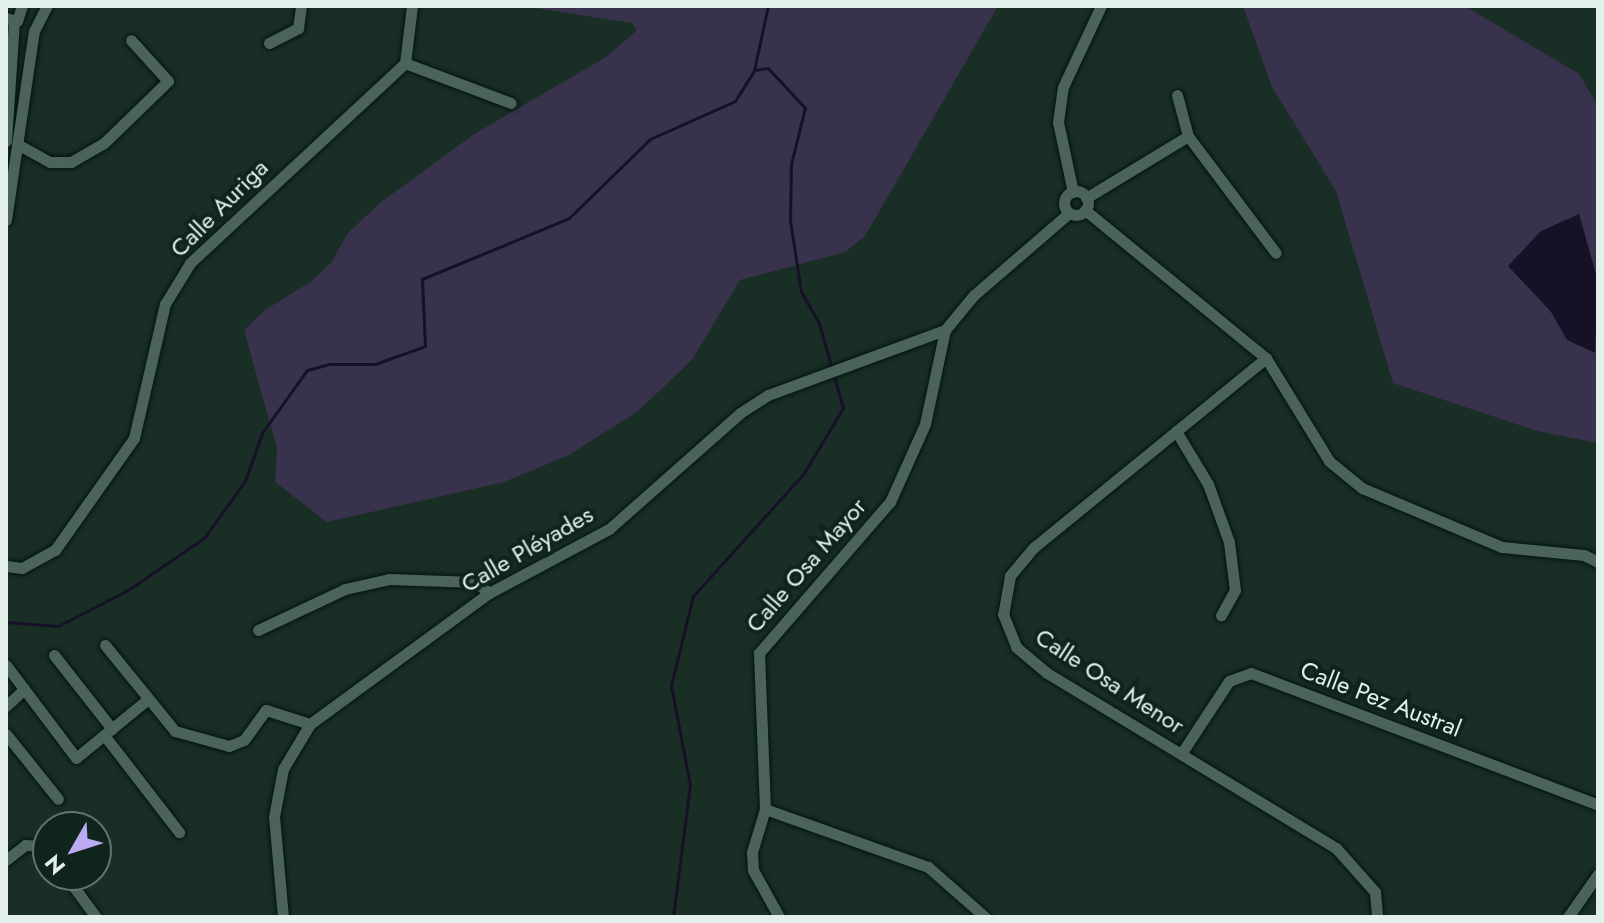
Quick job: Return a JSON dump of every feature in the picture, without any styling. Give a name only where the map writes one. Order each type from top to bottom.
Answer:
[{"type":"street","points":[[6,220],[36,26],[47,6]]},
{"type":"street","points":[[269,43],[298,28],[301,6]]},
{"type":"street","points":[[412,6],[405,63],[511,103]]},
{"type":"street","points":[[1101,6],[1063,87],[1058,122],[1073,192],[1266,358],[1329,461],[1362,488],[1502,547],[1584,555],[1598,562]]},
{"type":"street","points":[[6,11],[36,26]]},
{"type":"street","points":[[6,141],[14,16]]},
{"type":"street","points":[[19,145],[50,162],[71,162],[124,124],[168,81],[131,40]]},
{"type":"street","name":"Calle Auriga","points":[[6,566],[22,568],[55,550],[134,438],[165,304],[190,263],[405,63]]},
{"type":"street","points":[[1177,95],[1188,136],[1276,253]]},
{"type":"street","points":[[1073,192],[1065,198],[1069,213],[1188,136]]},
{"type":"street","name":"Calle Osa Mayor","points":[[779,917],[753,870],[752,852],[765,809],[759,653],[890,502],[925,424],[945,330],[974,295],[1069,213]]},
{"type":"street","name":"Calle Pléyades","points":[[283,917],[274,817],[283,769],[310,724],[489,593],[609,529],[740,413],[768,395],[945,330]]},
{"type":"street","name":"Calle Osa Menor","points":[[1266,358],[1034,547],[1010,576],[1003,614],[1016,647],[1047,673],[1336,848],[1375,892],[1377,917]]},
{"type":"street","points":[[1176,431],[1208,484],[1229,542],[1235,590],[1221,615]]},
{"type":"street","points":[[258,630],[345,589],[389,579],[476,582],[489,593]]},
{"type":"street","points":[[105,645],[175,731],[229,746],[244,740],[266,710],[310,724]]},
{"type":"street","points":[[54,655],[179,832]]},
{"type":"street","points":[[6,665],[76,758],[148,699]]},
{"type":"street","name":"Calle Pez Austral","points":[[1181,754],[1229,681],[1251,673],[1598,805]]},
{"type":"street","points":[[6,706],[24,689]]},
{"type":"street","points":[[6,734],[58,799]]},
{"type":"street","points":[[765,809],[928,867],[985,917]]},
{"type":"street","points":[[6,860],[25,845],[32,845]]},
{"type":"street","points":[[1568,917],[1598,874]]},
{"type":"street","points":[[77,891],[96,917]]},
{"type":"shaded area","points":[[522,6],[998,6],[865,236],[845,252],[740,280],[692,360],[637,412],[567,456],[504,482],[327,522],[275,482],[277,448],[244,330],[265,310],[312,281],[331,263],[348,233],[381,202],[476,133],[606,57],[637,30],[632,23]]},
{"type":"shaded area","points":[[1243,6],[1465,6],[1579,74],[1598,106],[1598,443],[1537,431],[1393,383],[1336,191],[1272,87]]},
{"type":"shaded area","points":[[1579,214],[1598,281],[1595,353],[1567,340],[1551,312],[1508,266],[1541,231]]},
{"type":"waterway","points":[[6,622],[58,626],[128,590],[204,538],[245,481],[262,433],[307,370],[329,364],[375,364],[425,346],[422,279],[569,218],[650,139],[735,101],[754,70],[768,6]]},
{"type":"waterway","points":[[673,917],[690,785],[671,685],[693,596],[804,473],[843,408],[819,323],[801,292],[790,220],[791,164],[805,108],[768,68],[754,70]]}]
